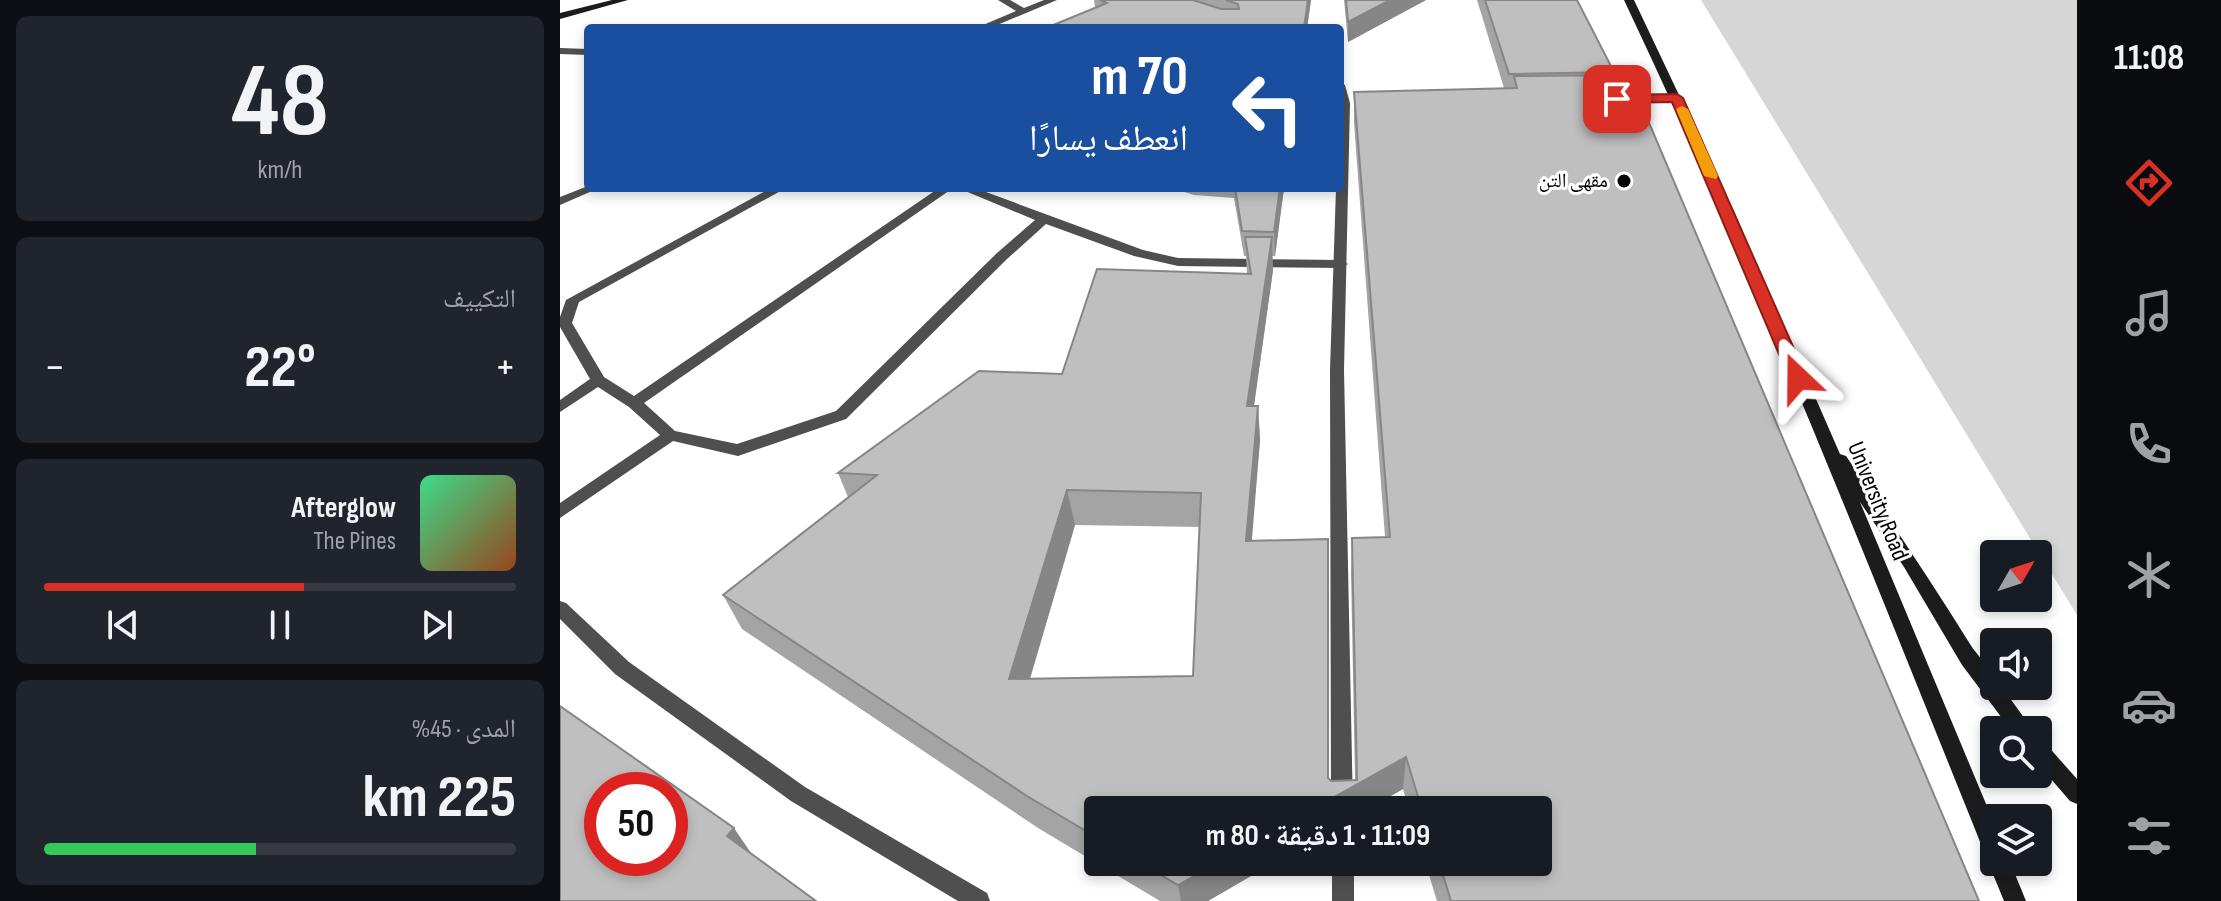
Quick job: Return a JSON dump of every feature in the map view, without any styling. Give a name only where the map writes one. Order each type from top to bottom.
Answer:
[{"type":"main road","points":[[560,16],[623,0]]},
{"type":"main road","name":"University Road","points":[[1629,0],[1677,98],[1822,434],[1980,815]]},
{"type":"main road","points":[[1822,434],[1910,562],[1969,659],[2012,716]]},
{"type":"main road","points":[[2052,765],[2077,794]]},
{"type":"main road","points":[[2005,876],[2015,901]]},
{"type":"street","points":[[1003,0],[1023,11]]},
{"type":"street","points":[[991,24],[1052,0]]},
{"type":"street","points":[[560,51],[584,52]]},
{"type":"street","points":[[1342,796],[1337,370],[1353,103],[1344,91]]},
{"type":"street","points":[[1602,99],[1677,98]]},
{"type":"street","points":[[560,201],[584,192]]},
{"type":"street","points":[[773,192],[573,300],[565,323],[598,380],[634,403],[670,435],[738,450],[841,415],[1002,256],[1044,219]]},
{"type":"street","points":[[634,403],[941,192]]},
{"type":"street","points":[[974,192],[1139,253],[1178,262],[1341,264]]},
{"type":"street","points":[[560,407],[598,380]]},
{"type":"street","points":[[560,512],[670,435]]},
{"type":"street","points":[[560,608],[622,668],[798,794],[979,901]]},
{"type":"street","points":[[1343,876],[1343,901]]},
{"type":"shaded area","points":[[1701,0],[2077,0],[2077,615],[2052,574],[2052,540],[2031,540]]},
{"type":"building","points":[[1100,0],[1193,0],[1221,9],[1239,9],[1238,4],[1226,0],[1308,0],[1305,24],[1056,24],[1107,3]]},
{"type":"building","points":[[1346,0],[1390,0],[1348,22]]},
{"type":"building","points":[[1485,0],[1577,0],[1614,72],[1509,74]]},
{"type":"building","points":[[1621,75],[1647,118],[1979,901],[1451,901],[1443,876],[1552,876],[1552,796],[1418,796],[1406,757],[1336,796],[1084,796],[1084,830],[1027,796],[723,595],[877,475],[838,473],[979,371],[1062,374],[1097,269],[1251,274],[1245,237],[1272,237],[1247,406],[1258,406],[1246,541],[1328,539],[1328,778],[1331,781],[1357,780],[1352,538],[1390,537],[1354,92],[1517,88],[1514,76]],"holes":[[[1067,490],[1201,493],[1193,676],[1009,679]]]},
{"type":"building","points":[[1236,192],[1279,192],[1274,232],[1242,231]]},
{"type":"building","points":[[560,706],[654,772],[584,772],[584,876],[688,876],[688,796],[734,828],[727,836],[816,901],[560,901]]},
{"type":"building","points":[[1163,876],[1194,876],[1178,885]]},
{"type":"slow traffic","points":[[1682,109],[1711,176]]},
{"type":"place","name":"مقهى التن","points":[[1624,181]]},
{"type":"route","points":[[1617,99],[1677,98],[1798,378]]}]
